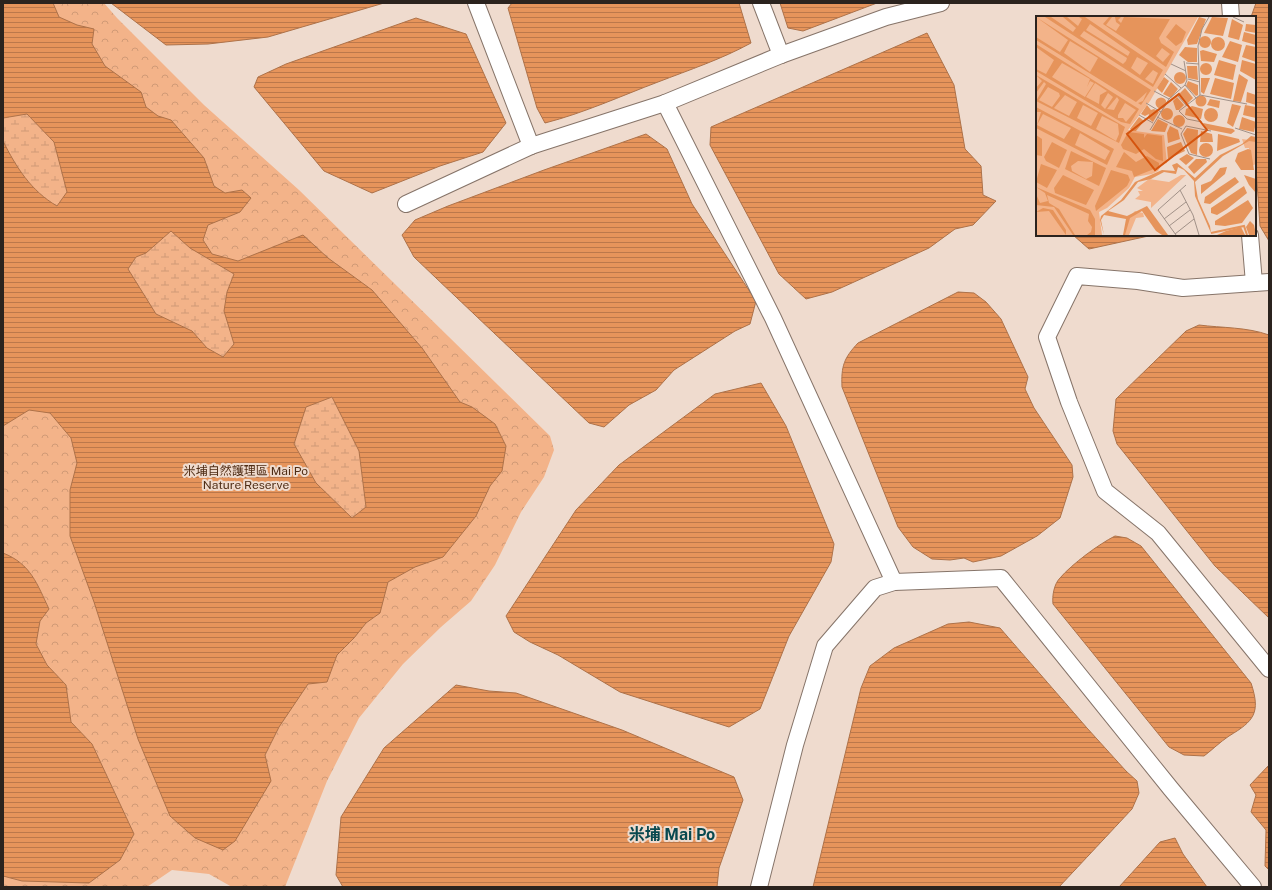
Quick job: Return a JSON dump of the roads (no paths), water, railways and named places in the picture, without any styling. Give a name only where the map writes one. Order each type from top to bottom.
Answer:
[{"type":"lane","points":[[476,3],[531,146]]},
{"type":"lane","points":[[760,3],[781,54]]},
{"type":"lane","points":[[406,204],[531,146],[665,103],[781,54],[886,17],[941,3]]},
{"type":"lane","points":[[1230,3],[1231,16]]},
{"type":"lane","points":[[665,103],[773,318],[894,582]]},
{"type":"lane","points":[[1250,236],[1262,282],[1184,288],[1138,281],[1077,276],[1047,337],[1069,402],[1105,491],[1158,533],[1269,669]]},
{"type":"lane","points":[[758,887],[795,745],[826,646],[875,588],[894,582],[1001,578],[1171,789],[1253,887]]},
{"type":"district","name":"米埔 Mai Po","points":[[672,834]]},
{"type":"park label","name":"米埔自然護理區 Mai Po Nature Reserve","points":[[246,478]]}]
